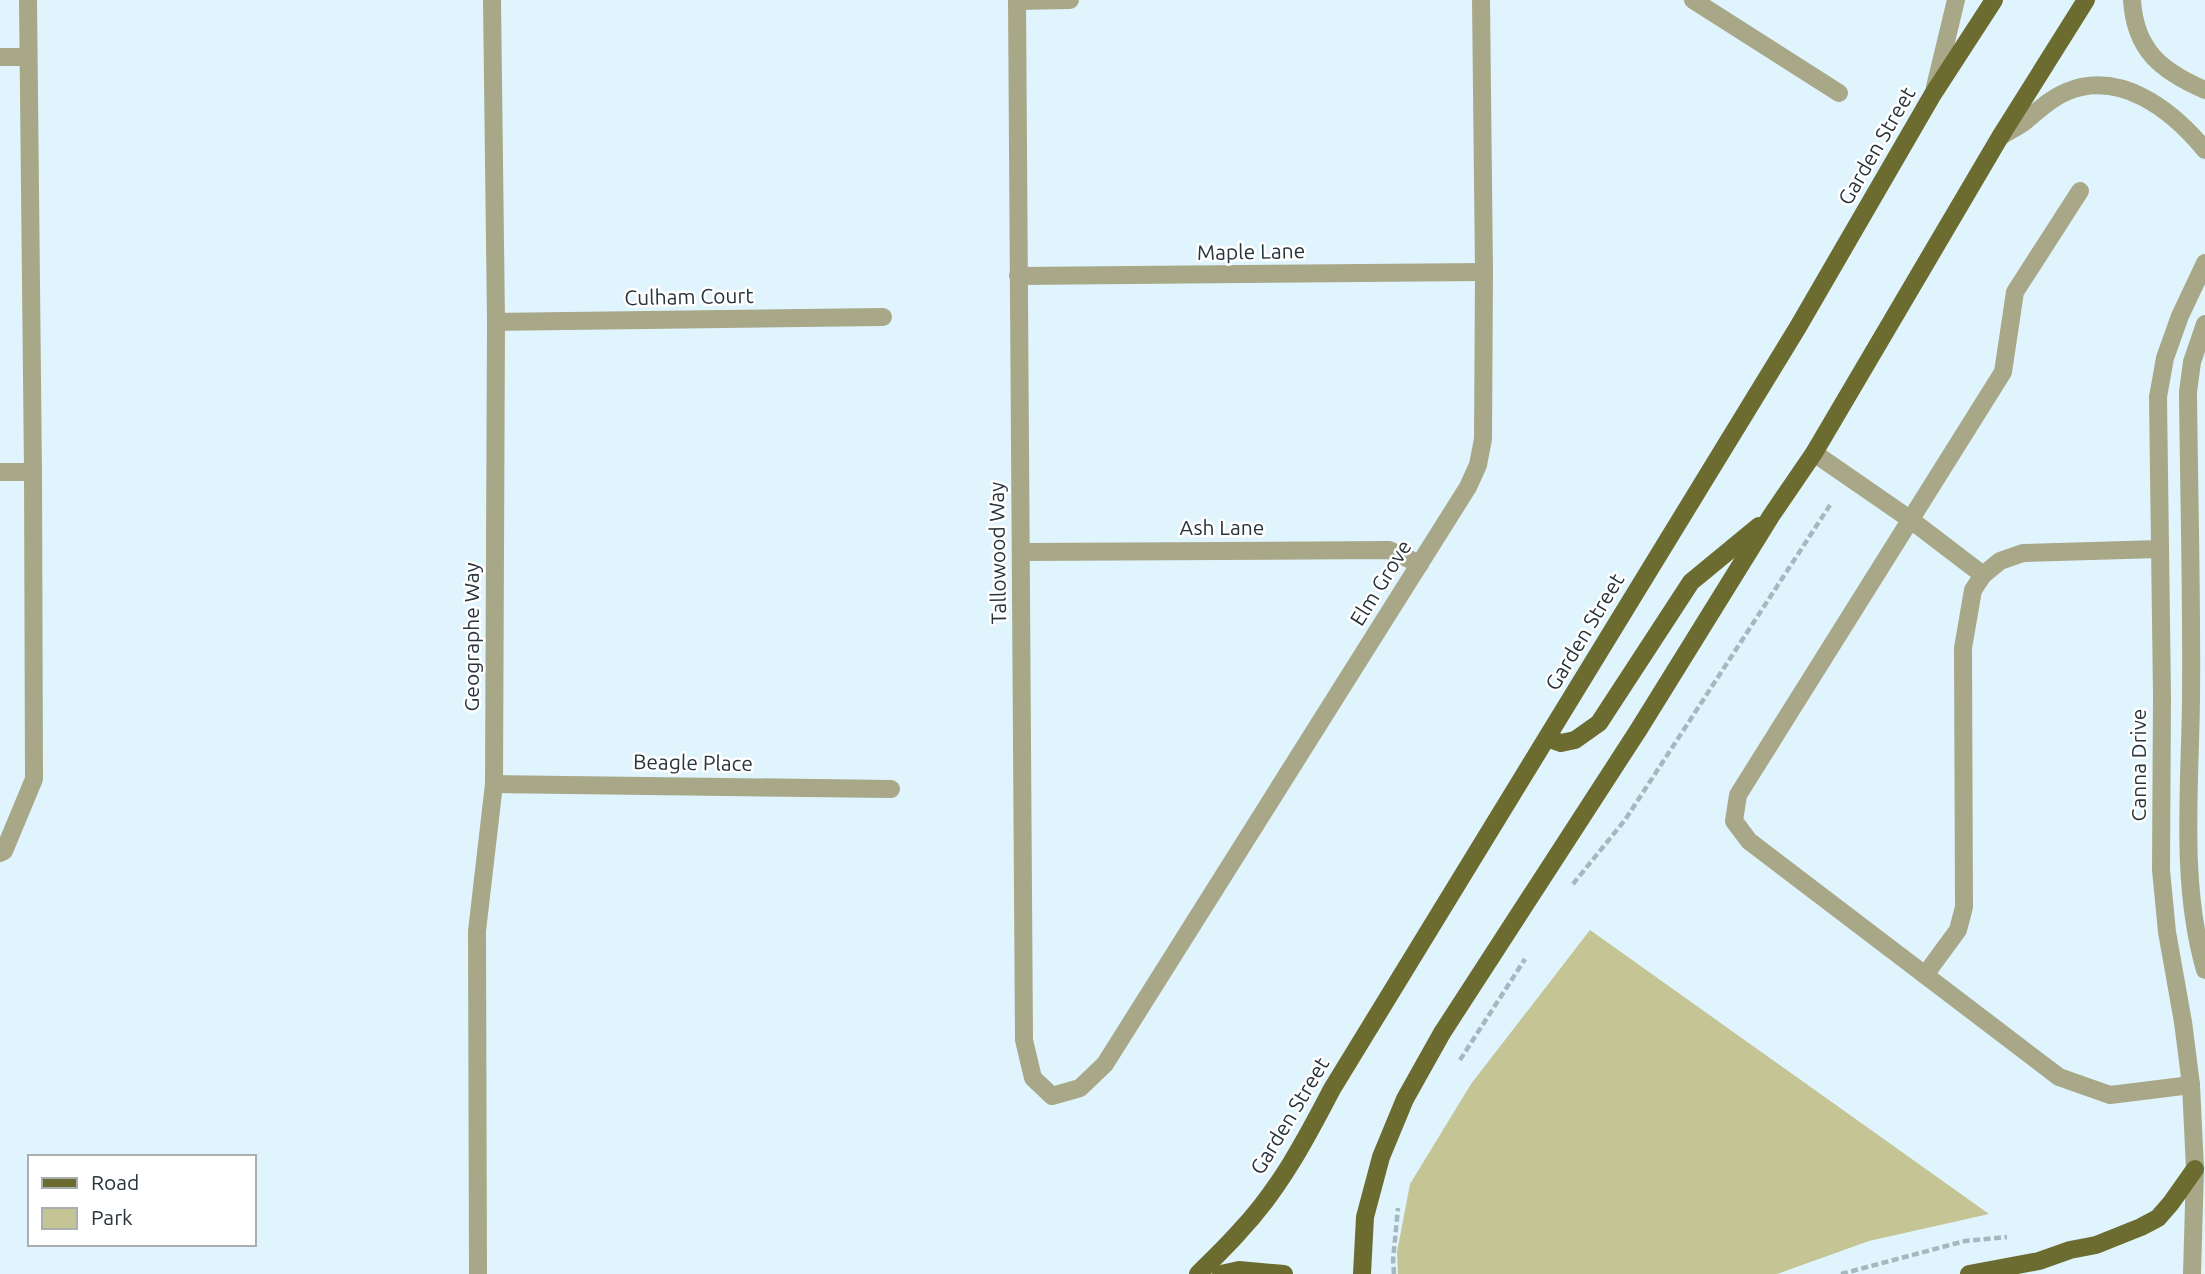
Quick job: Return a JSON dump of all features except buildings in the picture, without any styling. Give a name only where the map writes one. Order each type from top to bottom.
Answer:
[{"type":"main road","name":"Garden Street","points":[[1198,1274],[1242,1230],[1279,1182],[1304,1143],[1332,1089],[1824,285],[1933,94],[1994,0]]},
{"type":"main road","points":[[1362,1274],[1365,1217],[1381,1157],[1405,1099],[1442,1033],[1639,729],[1771,516],[1814,453],[2000,137],[2086,0]]},
{"type":"main road","points":[[1547,738],[1561,743],[1575,740],[1599,723],[1691,582],[1771,516]]},
{"type":"main road","points":[[1969,1274],[2039,1261],[2070,1250],[2096,1245],[2141,1227],[2158,1218],[2195,1169]]},
{"type":"main road","points":[[1221,1274],[1239,1270],[1284,1274]]},
{"type":"street","points":[[0,853],[4,851],[34,779],[27,0]]},
{"type":"street","name":"Geographe Way","points":[[478,1274],[477,931],[494,784],[496,322],[492,0]]},
{"type":"street","points":[[1017,0],[1070,0]]},
{"type":"street","name":"Tallowood Way","points":[[1017,0],[1024,1040],[1033,1078],[1052,1096]]},
{"type":"street","name":"Elm Grove","points":[[1052,1096],[1080,1088],[1105,1064],[1468,487],[1478,465],[1483,439],[1481,0]]},
{"type":"street","points":[[1693,0],[1839,93]]},
{"type":"street","points":[[1933,94],[1956,0]]},
{"type":"street","points":[[2132,0],[2133,17],[2139,38],[2146,49],[2171,72],[2205,90]]},
{"type":"street","points":[[0,57],[28,57]]},
{"type":"street","points":[[2000,137],[2067,91],[2093,85],[2112,86],[2153,102],[2175,118],[2205,150]]},
{"type":"street","points":[[2080,191],[2015,292],[2003,372],[1738,795],[1734,821],[1749,841],[2059,1077],[2110,1095],[2191,1085]]},
{"type":"street","name":"Canna Drive","points":[[2192,1274],[2195,1169],[2191,1085],[2167,932],[2161,870],[2162,696],[2158,397],[2165,358],[2179,316],[2205,262]]},
{"type":"street","name":"Maple Lane","points":[[1018,276],[1484,272]]},
{"type":"street","name":"Culham Court","points":[[496,322],[883,317]]},
{"type":"street","points":[[2205,324],[2192,362],[2188,392],[2196,933],[2205,970]]},
{"type":"street","points":[[1814,453],[1911,520],[1983,575]]},
{"type":"street","points":[[0,472],[33,472]]},
{"type":"street","points":[[1925,975],[1958,930],[1964,907],[1963,648],[1973,590],[1983,575],[2000,561],[2023,553],[2159,549]]},
{"type":"street","name":"Ash Lane","points":[[1021,552],[1389,550],[1420,564]]},
{"type":"street","name":"Beagle Place","points":[[494,784],[891,789]]},
{"type":"path","points":[[1572,885],[1625,820],[1830,505]]},
{"type":"path","points":[[1459,1063],[1530,952]]},
{"type":"path","points":[[1394,1274],[1394,1235],[1399,1200]]},
{"type":"green space","points":[[1590,930],[1989,1214],[1869,1241],[1777,1274],[1398,1274],[1397,1252],[1410,1184],[1471,1084]]}]
